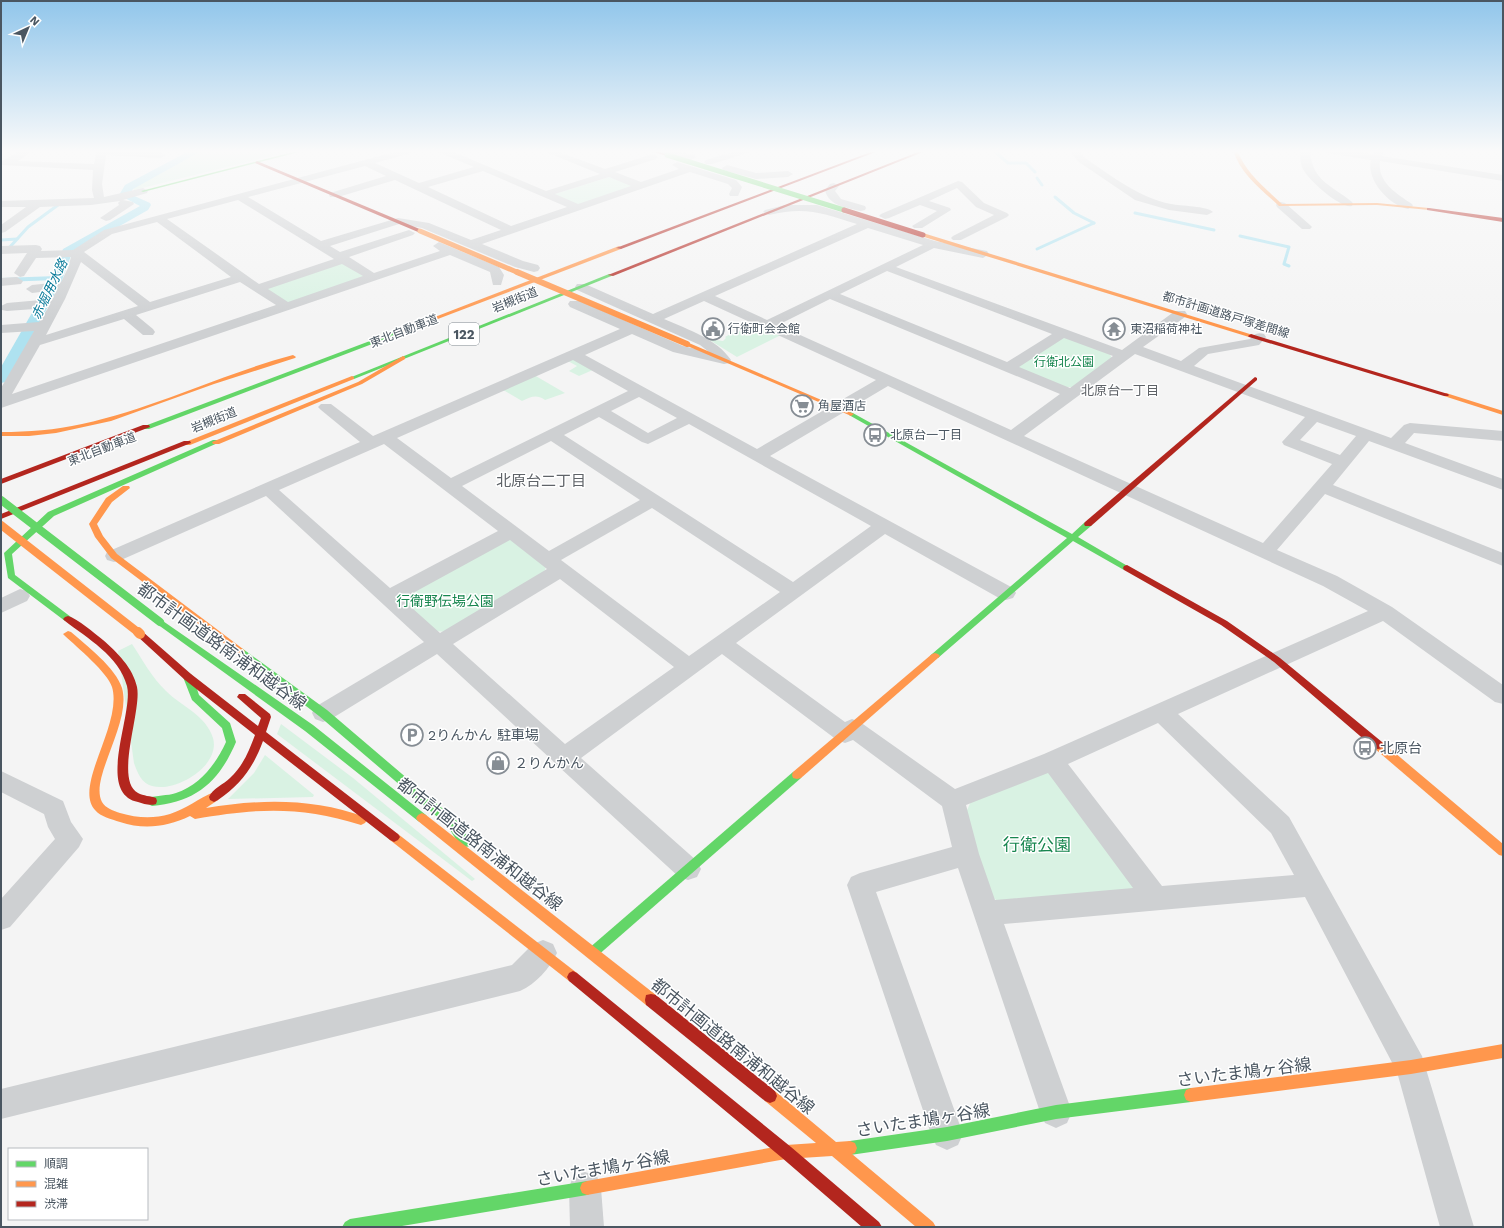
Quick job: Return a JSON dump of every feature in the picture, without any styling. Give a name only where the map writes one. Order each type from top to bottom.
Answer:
[{"type":"main road","points":[[363,207],[398,222]]},
{"type":"main road","name":"東北自動車道","points":[[1,482],[727,207]]},
{"type":"main road","points":[[702,229],[758,207]]},
{"type":"main road","name":"岩槻街道","points":[[1,517],[781,207]]},
{"type":"main road","points":[[844,207],[921,230],[938,242]]},
{"type":"main road","points":[[1417,207],[1503,220]]},
{"type":"main road","points":[[414,232],[728,360],[840,408],[1224,623],[1277,660],[1503,851]]},
{"type":"main road","name":"都市計画道路戸塚差間線","points":[[993,256],[1503,413]]},
{"type":"main road","name":"岩槻街道","points":[[494,283],[538,267]]},
{"type":"main road","points":[[535,293],[563,282]]},
{"type":"main road","points":[[1,434],[12,436],[59,432],[108,420],[238,374],[297,356],[81,436]]},
{"type":"main road","points":[[188,678],[195,697],[226,726],[231,742],[224,761],[211,776],[197,788],[178,798],[163,802],[142,800],[129,795],[121,784],[122,760],[132,718],[134,698],[128,678],[111,651],[11,576],[8,552],[51,514],[360,383],[403,358]]},
{"type":"main road","points":[[592,953],[1070,537],[1250,384]]},
{"type":"main road","points":[[207,447],[137,480],[109,500],[93,524],[98,537],[114,556],[323,712],[452,823],[482,866]]},
{"type":"main road","points":[[1,500],[16,495]]},
{"type":"main road","name":"都市計画道路南浦和越谷線","points":[[1,500],[160,622],[309,728],[837,1150],[928,1227]]},
{"type":"main road","points":[[1,525],[140,634],[188,678],[379,827],[460,887],[543,953],[786,1152],[874,1227]]},
{"type":"main road","points":[[63,630],[81,645],[116,686],[118,718],[94,782],[94,798],[102,810],[118,818],[144,822],[165,820],[236,806],[291,803],[336,810],[379,827]]},
{"type":"main road","points":[[165,820],[194,808],[226,789],[243,771],[252,756],[266,716],[232,688],[223,666]]},
{"type":"main road","name":"さいたま鳩ヶ谷線","points":[[351,1227],[585,1188],[786,1152],[837,1150],[947,1134],[1056,1112],[1411,1067],[1503,1051]]},
{"type":"street","points":[[1,230],[26,207]]},
{"type":"street","points":[[106,218],[124,207]]},
{"type":"street","points":[[31,255],[69,253],[102,232],[197,207]]},
{"type":"street","points":[[257,207],[374,277]]},
{"type":"street","points":[[461,207],[510,230]]},
{"type":"street","points":[[471,244],[575,207]]},
{"type":"street","points":[[857,207],[921,230],[957,238],[993,256]]},
{"type":"street","points":[[885,216],[905,207]]},
{"type":"street","points":[[921,230],[946,210],[938,207]]},
{"type":"street","points":[[957,238],[1003,214],[986,207]]},
{"type":"street","points":[[1171,207],[1207,212]]},
{"type":"street","points":[[1284,207],[1306,227]]},
{"type":"street","points":[[769,212],[785,208],[817,208],[867,224],[993,256]]},
{"type":"street","points":[[158,218],[241,278],[286,306]]},
{"type":"street","points":[[321,245],[398,222],[425,225],[519,264],[538,267]]},
{"type":"street","points":[[398,222],[398,226],[414,232],[450,251],[495,270],[498,275],[494,283]]},
{"type":"street","points":[[653,320],[703,296],[867,224]]},
{"type":"street","points":[[258,288],[414,232]]},
{"type":"street","points":[[767,325],[938,242]]},
{"type":"street","points":[[1,250],[36,249],[18,277],[1,282]]},
{"type":"street","points":[[1,402],[450,251]]},
{"type":"street","points":[[33,343],[35,327],[47,304],[57,286],[74,268],[69,253]]},
{"type":"street","points":[[69,253],[148,307]]},
{"type":"street","points":[[886,267],[1062,333],[1127,352],[1250,384],[1315,415],[1503,485]]},
{"type":"street","points":[[1,402],[8,375],[17,359],[33,343],[241,278]]},
{"type":"street","points":[[32,289],[57,286]]},
{"type":"street","points":[[581,287],[705,342],[728,360]]},
{"type":"street","points":[[830,295],[1070,394]]},
{"type":"street","points":[[557,296],[678,349],[728,360]]},
{"type":"street","points":[[703,296],[1330,581],[1385,612],[1503,696]]},
{"type":"street","points":[[7,307],[47,304]]},
{"type":"street","points":[[126,314],[148,332]]},
{"type":"street","points":[[1013,436],[1180,314]]},
{"type":"street","points":[[1,329],[35,327]]},
{"type":"street","points":[[114,556],[631,329]]},
{"type":"street","points":[[1007,368],[1062,333]]},
{"type":"street","points":[[1183,367],[1204,351],[1254,342],[1259,337]]},
{"type":"street","points":[[573,354],[1006,593]]},
{"type":"street","points":[[757,456],[888,380]]},
{"type":"street","points":[[449,486],[639,391]]},
{"type":"street","points":[[326,407],[449,486],[688,666]]},
{"type":"street","points":[[600,411],[648,439],[688,418]]},
{"type":"street","points":[[1315,415],[1290,442],[1343,462]]},
{"type":"street","points":[[1395,444],[1410,428],[1503,436]]},
{"type":"street","points":[[1266,551],[1367,434]]},
{"type":"street","points":[[553,435],[794,592]]},
{"type":"street","points":[[1321,486],[1503,560]]},
{"type":"street","points":[[268,488],[437,644],[688,869]]},
{"type":"street","points":[[323,712],[437,644],[553,565],[653,500]]},
{"type":"street","points":[[563,758],[688,666],[794,592],[884,526]]},
{"type":"street","points":[[387,598],[511,532]]},
{"type":"street","points":[[953,800],[1052,761],[1385,612]]},
{"type":"street","points":[[721,643],[848,731],[953,800],[966,854],[1056,1112]]},
{"type":"street","points":[[1161,712],[1280,825],[1411,1067],[1457,1227]]},
{"type":"street","points":[[1052,761],[1156,898]]},
{"type":"street","points":[[1,781],[54,808],[60,827],[70,839],[1,918]]},
{"type":"street","points":[[947,1134],[860,886],[966,854]]},
{"type":"street","points":[[986,913],[1313,885]]},
{"type":"street","points":[[1,1104],[520,977],[543,953]]},
{"type":"street","points":[[585,1188],[587,1227]]},
{"type":"green space","points":[[339,262],[366,275],[363,278],[294,302],[287,302],[265,288]]},
{"type":"green space","points":[[763,327],[781,335],[737,357],[708,339],[723,341],[726,338],[725,337],[736,331],[752,333]]},
{"type":"green space","name":"行衛北公園","points":[[1064,337],[1110,354],[1112,359],[1074,387],[1064,387],[1015,368]]},
{"type":"green space","points":[[577,359],[595,369],[579,376],[569,371],[577,366],[566,360]]},
{"type":"green space","points":[[534,375],[565,393],[545,400],[542,398],[531,397],[522,401],[505,391],[499,391]]},
{"type":"green space","name":"行衛野伝場公園","points":[[509,538],[546,567],[543,575],[446,632],[435,631],[400,599]]},
{"type":"green space","points":[[132,644],[161,686],[205,723],[213,738],[214,748],[210,758],[203,767],[184,781],[172,785],[162,787],[148,785],[140,777],[134,763],[118,651]]},
{"type":"green space","points":[[281,724],[353,778],[475,879],[472,881],[277,734]]},
{"type":"green space","points":[[265,755],[314,795],[313,797],[228,799],[254,773]]},
{"type":"green space","name":"行衛公園","points":[[1047,769],[1141,886],[1135,895],[1009,908],[990,896],[965,815],[971,801]]},
{"type":"waterway","points":[[9,248],[28,227],[55,207]]},
{"type":"waterway","name":"赤堀用水路","points":[[1,379],[55,283],[67,251],[144,207]]},
{"type":"waterway","points":[[1037,249],[1094,223],[1074,213],[1067,207]]},
{"type":"waterway","points":[[1135,213],[1214,230]]},
{"type":"waterway","points":[[1240,236],[1289,247],[1284,264],[1289,266]]},
{"type":"waterway","points":[[1,240],[17,239]]},
{"type":"waterway","points":[[1,280],[57,278]]},
{"type":"traffic: fast","points":[[835,207],[844,210]]},
{"type":"traffic: fast","points":[[352,378],[611,275]]},
{"type":"traffic: fast","points":[[146,427],[399,332]]},
{"type":"traffic: fast","points":[[851,414],[1127,568]]},
{"type":"traffic: fast","points":[[68,619],[11,576],[8,553],[51,514],[216,442]]},
{"type":"traffic: fast","points":[[1,500],[160,622]]},
{"type":"traffic: fast","points":[[935,656],[1088,524]]},
{"type":"traffic: fast","points":[[160,622],[309,728],[422,818]]},
{"type":"traffic: fast","points":[[240,651],[323,713],[452,823],[466,843]]},
{"type":"traffic: fast","points":[[152,801],[179,797],[201,785],[219,766],[231,742],[226,726],[195,697],[188,677]]},
{"type":"traffic: fast","points":[[592,953],[797,775]]},
{"type":"traffic: fast","points":[[850,1148],[947,1134],[1056,1112],[1191,1095]]},
{"type":"traffic: fast","points":[[350,1227],[587,1188]]},
{"type":"traffic: slow","points":[[1411,207],[1429,209]]},
{"type":"traffic: slow","points":[[420,231],[687,344]]},
{"type":"traffic: slow","points":[[923,235],[1251,336]]},
{"type":"traffic: slow","points":[[399,332],[619,248]]},
{"type":"traffic: slow","points":[[687,344],[851,414]]},
{"type":"traffic: slow","points":[[1,434],[29,434],[83,426],[135,411],[212,383],[293,357]]},
{"type":"traffic: slow","points":[[216,442],[360,383],[403,358]]},
{"type":"traffic: slow","points":[[187,443],[352,378]]},
{"type":"traffic: slow","points":[[1446,395],[1503,413]]},
{"type":"traffic: slow","points":[[126,488],[109,500],[93,524],[99,537],[114,556],[240,651]]},
{"type":"traffic: slow","points":[[1,525],[140,634]]},
{"type":"traffic: slow","points":[[68,634],[109,674],[117,687],[119,702],[117,718],[95,781],[94,794],[97,804],[110,814],[136,822],[148,822],[160,821],[183,814],[214,797]]},
{"type":"traffic: slow","points":[[797,775],[935,656]]},
{"type":"traffic: slow","points":[[1378,745],[1503,851]]},
{"type":"traffic: slow","points":[[195,814],[238,807],[278,805],[318,809],[361,820]]},
{"type":"traffic: slow","points":[[422,818],[651,1000]]},
{"type":"traffic: slow","points":[[394,837],[573,977]]},
{"type":"traffic: slow","points":[[1191,1095],[1411,1067],[1503,1051]]},
{"type":"traffic: slow","points":[[770,1096],[928,1227]]},
{"type":"traffic: slow","points":[[587,1188],[786,1152],[850,1148]]},
{"type":"traffic: jam","points":[[364,207],[420,231]]},
{"type":"traffic: jam","points":[[619,248],[727,207]]},
{"type":"traffic: jam","points":[[611,275],[782,207]]},
{"type":"traffic: jam","points":[[1429,209],[1503,220]]},
{"type":"traffic: jam","points":[[844,210],[923,235]]},
{"type":"traffic: jam","points":[[1251,336],[1446,395]]},
{"type":"traffic: jam","points":[[1088,524],[1255,379]]},
{"type":"traffic: jam","points":[[1,482],[146,427]]},
{"type":"traffic: jam","points":[[1,517],[187,443]]},
{"type":"traffic: jam","points":[[1127,568],[1224,623],[1277,660],[1378,745]]},
{"type":"traffic: jam","points":[[68,619],[106,648],[114,656],[127,675],[132,686],[133,700],[122,773],[125,787],[135,797],[152,801]]},
{"type":"traffic: jam","points":[[140,634],[188,677],[394,837]]},
{"type":"traffic: jam","points":[[214,797],[226,789],[242,772],[248,763],[266,717],[242,697]]},
{"type":"traffic: jam","points":[[573,977],[786,1152],[874,1227]]},
{"type":"traffic: jam","points":[[651,1000],[770,1096]]},
{"type":"place","name":"行衛町会会館","points":[[713,329]]},
{"type":"place","name":"東沼稲荷神社","points":[[1114,329]]},
{"type":"place","name":"角屋酒店","points":[[802,406]]},
{"type":"place","name":"北原台一丁目","points":[[875,435]]},
{"type":"place","name":"2りんかん 駐車場","points":[[412,735]]},
{"type":"place","name":"北原台","points":[[1365,748]]},
{"type":"place","name":"２りんかん","points":[[498,763]]},
{"type":"district","name":"北原台一丁目","points":[[1120,390]]},
{"type":"district","name":"北原台二丁目","points":[[541,481]]}]
